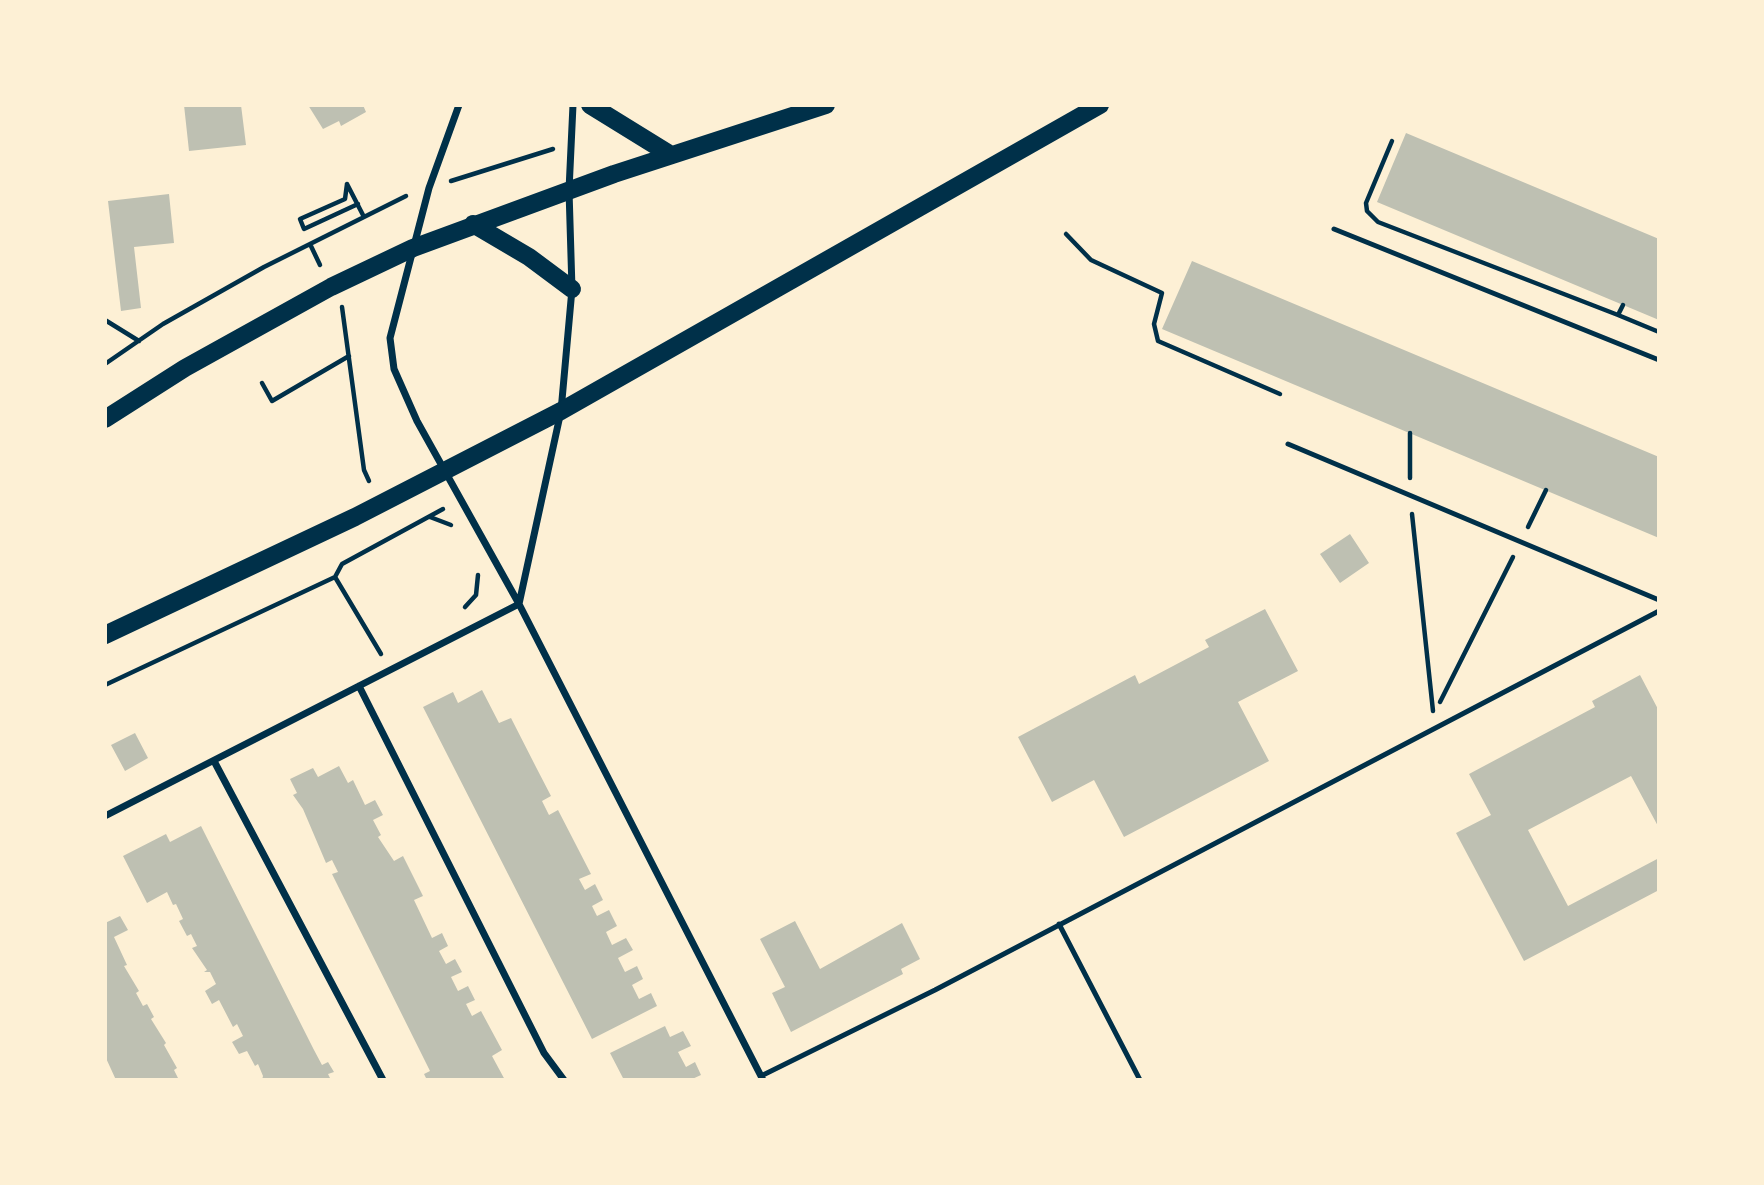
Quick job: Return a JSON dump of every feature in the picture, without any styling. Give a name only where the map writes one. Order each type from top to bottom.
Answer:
[{"type":"main road","points":[[590,105],[671,155]]},
{"type":"main road","points":[[105,419],[209,354],[331,287],[413,248],[569,190],[826,105]]},
{"type":"main road","points":[[105,635],[444,472],[561,411],[1100,105]]},
{"type":"main road","points":[[473,224],[529,257],[572,289]]},
{"type":"street","points":[[459,105],[429,188],[390,338],[394,369],[444,472],[519,604],[762,1078]]},
{"type":"street","points":[[519,604],[561,411],[572,289],[569,146],[573,105]]},
{"type":"street","points":[[105,816],[519,604]]},
{"type":"street","points":[[359,685],[544,1053],[564,1080]]},
{"type":"street","points":[[214,761],[383,1080]]},
{"type":"lane","points":[[1334,229],[1659,360]]},
{"type":"lane","points":[[1288,444],[1659,600]]},
{"type":"lane","points":[[762,1078],[1659,611]]},
{"type":"lane","points":[[1059,924],[1140,1080]]},
{"type":"path","points":[[1392,141],[1366,203],[1367,211],[1378,222],[1659,332]]},
{"type":"path","points":[[105,364],[163,324],[264,267],[391,201],[538,153],[569,146]]},
{"type":"path","points":[[358,204],[304,229],[300,219],[345,199],[347,184],[358,204],[364,217]]},
{"type":"path","points":[[1066,234],[1091,260],[1162,293],[1154,324],[1158,341],[1280,394]]},
{"type":"path","points":[[1618,315],[1623,305]]},
{"type":"path","points":[[342,309],[364,470]]},
{"type":"path","points":[[105,320],[139,341]]},
{"type":"path","points":[[262,383],[272,401],[348,356]]},
{"type":"path","points":[[1410,433],[1410,495],[1431,707],[1439,726]]},
{"type":"path","points":[[1431,707],[1443,701],[1546,490]]},
{"type":"path","points":[[105,685],[335,577],[342,564],[459,500]]},
{"type":"path","points":[[430,517],[445,520],[457,529]]},
{"type":"path","points":[[466,631],[456,612],[468,605],[476,595],[478,569]]},
{"type":"path","points":[[335,577],[390,669]]},
{"type":"building","points":[[184,105],[241,105],[246,145],[189,151]]},
{"type":"building","points":[[308,105],[363,105],[366,112],[341,126],[339,121],[323,129]]},
{"type":"building","points":[[1406,133],[1659,239],[1659,320],[1377,202]]},
{"type":"building","points":[[169,194],[174,243],[134,247],[141,308],[121,311],[108,201]]},
{"type":"building","points":[[1192,261],[1659,457],[1659,538],[1162,329]]},
{"type":"building","points":[[1350,534],[1369,563],[1340,583],[1320,554]]},
{"type":"building","points":[[1265,609],[1298,671],[1238,702],[1269,761],[1124,837],[1094,780],[1052,802],[1018,737],[1135,675],[1139,684],[1209,647],[1205,640]]},
{"type":"building","points":[[1640,675],[1659,711],[1659,828],[1631,776],[1528,830],[1568,906],[1659,858],[1659,890],[1524,961],[1456,833],[1491,815],[1469,774],[1595,707],[1592,701]]},
{"type":"building","points":[[482,690],[499,723],[511,718],[551,796],[542,801],[549,815],[558,810],[591,874],[579,879],[585,890],[595,884],[603,900],[592,906],[597,916],[609,910],[617,926],[606,932],[612,945],[626,938],[633,950],[618,958],[625,972],[637,966],[643,979],[632,985],[639,999],[651,993],[657,1006],[592,1039],[423,707],[453,692],[458,703]]},
{"type":"building","points":[[135,733],[148,758],[125,771],[111,745]]},
{"type":"building","points":[[339,766],[348,783],[353,780],[365,805],[375,800],[383,815],[373,820],[381,835],[378,837],[394,861],[403,856],[423,896],[414,900],[432,938],[442,933],[448,946],[439,951],[446,964],[455,959],[462,972],[451,977],[458,991],[468,986],[475,1000],[466,1004],[472,1016],[481,1011],[502,1050],[492,1056],[505,1080],[427,1080],[424,1074],[430,1071],[332,874],[338,872],[332,860],[326,863],[303,809],[293,795],[297,793],[290,779],[313,768],[318,777]]},
{"type":"building","points":[[201,826],[322,1065],[328,1062],[334,1072],[328,1074],[331,1080],[262,1080],[258,1064],[255,1066],[247,1051],[239,1054],[232,1042],[243,1036],[237,1024],[233,1027],[219,1000],[212,1004],[205,991],[216,984],[210,972],[204,972],[207,970],[192,948],[197,946],[191,934],[187,936],[179,921],[183,919],[176,904],[173,905],[167,892],[147,903],[123,856],[166,834],[170,842]]},
{"type":"building","points":[[120,916],[128,930],[114,937],[127,965],[124,966],[139,991],[136,993],[143,1006],[147,1004],[154,1017],[151,1019],[166,1043],[164,1045],[177,1068],[174,1070],[179,1080],[116,1080],[105,1056],[105,923]]},
{"type":"building","points":[[795,921],[820,969],[902,923],[920,959],[901,969],[903,974],[791,1032],[772,993],[785,987],[760,939]]},
{"type":"building","points":[[665,1026],[670,1037],[683,1031],[691,1046],[678,1052],[686,1067],[695,1062],[701,1075],[690,1080],[624,1080],[610,1053]]}]
